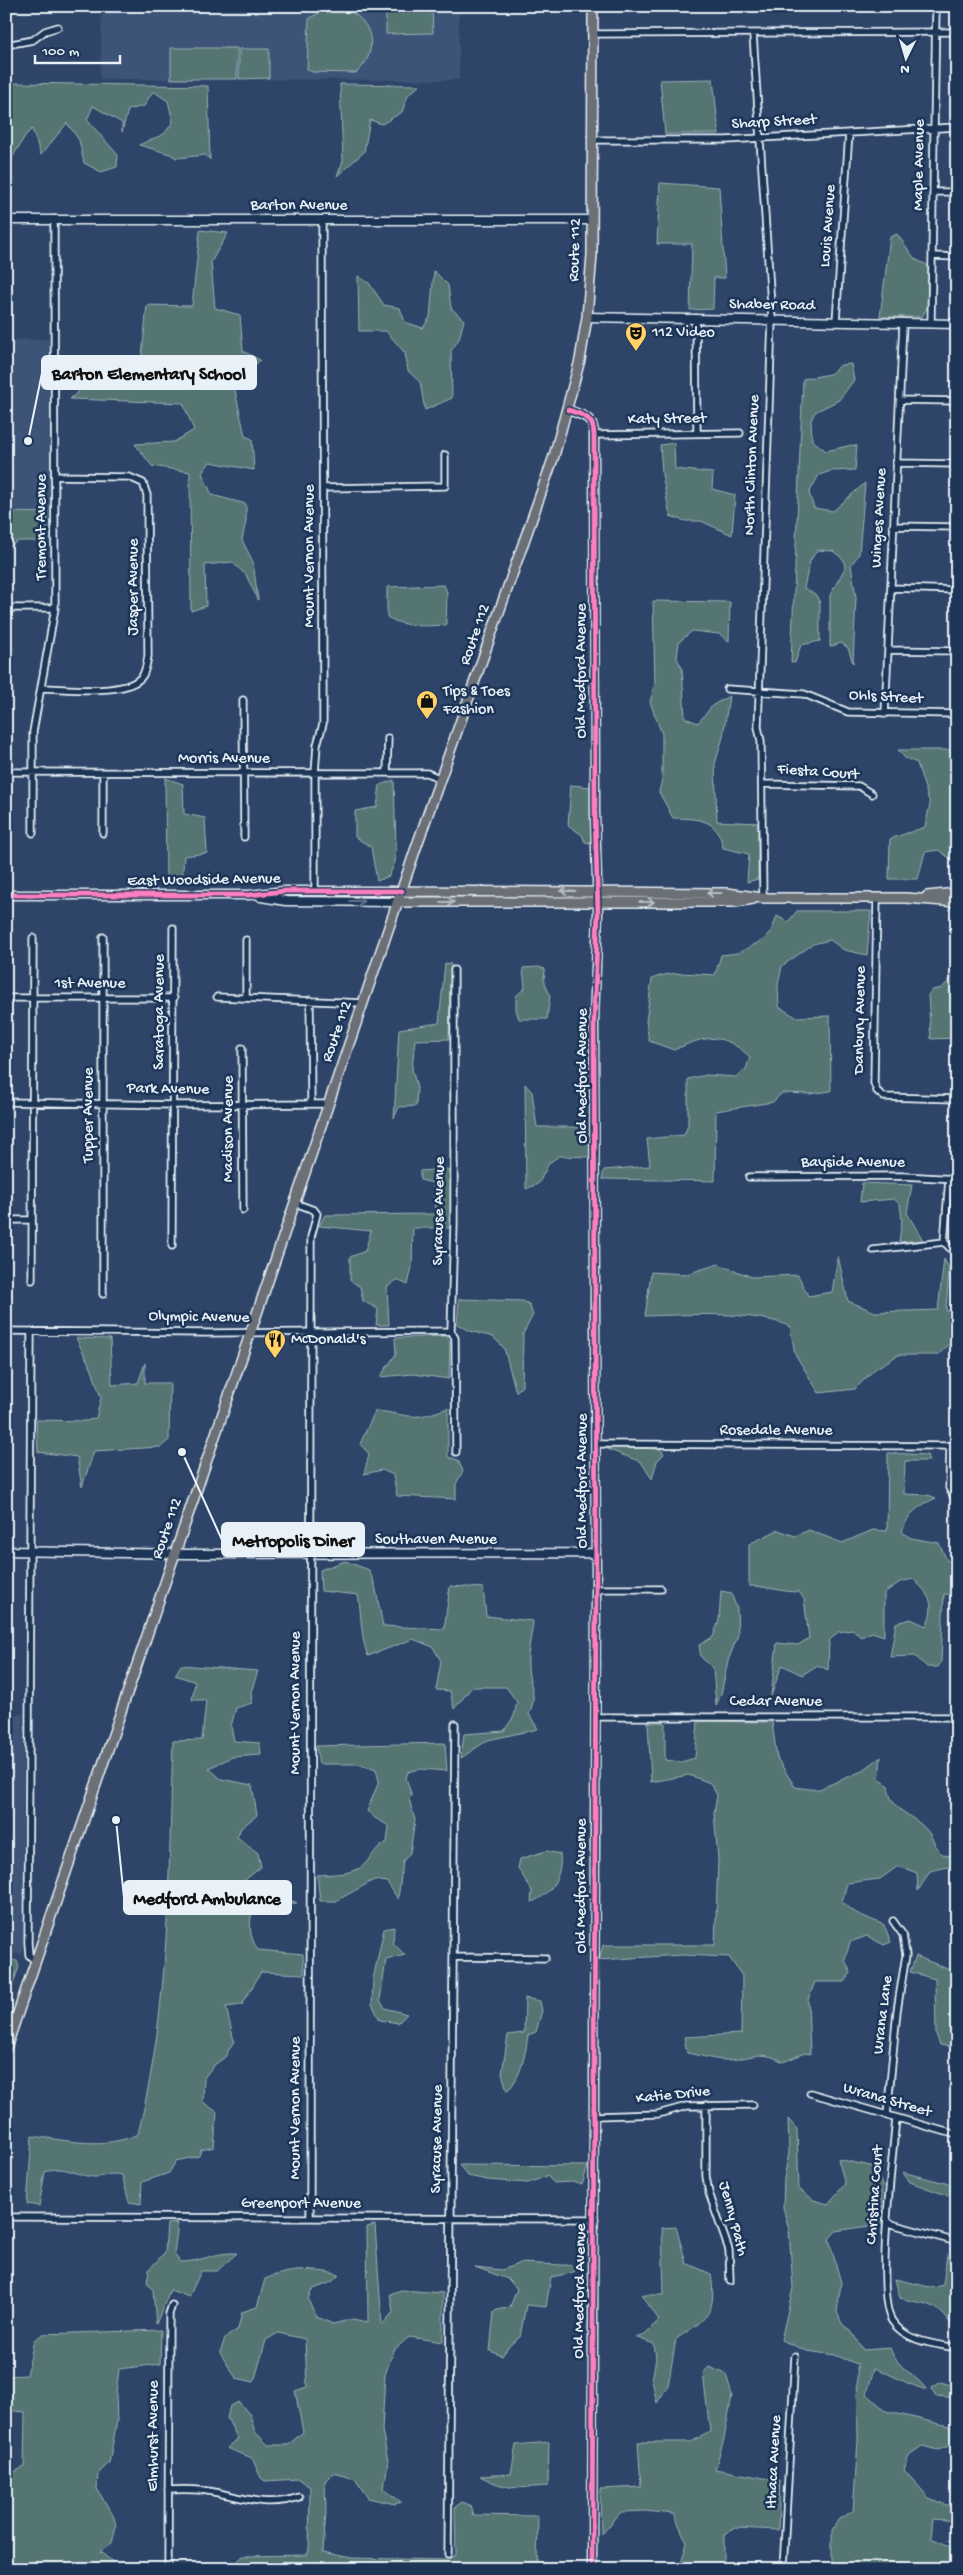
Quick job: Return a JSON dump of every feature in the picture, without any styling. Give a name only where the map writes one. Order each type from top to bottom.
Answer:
[{"type":"main road","name":"Route 112","points":[[6,2048],[398,902],[554,456],[568,410],[587,317],[592,220],[592,6]]},
{"type":"main road","name":"East Woodside Avenue","points":[[402,892],[598,891],[727,893],[763,898]]},
{"type":"main road","points":[[906,898],[957,893]]},
{"type":"main road","name":"East Woodside Avenue","points":[[398,902],[735,902],[763,898]]},
{"type":"main road","points":[[763,898],[906,898],[957,902]]},
{"type":"street","name":"Maple Avenue","points":[[932,324],[936,6]]},
{"type":"street","points":[[6,45],[33,40],[45,31],[58,26]]},
{"type":"street","points":[[592,34],[957,32]]},
{"type":"street","name":"North Clinton Avenue","points":[[753,34],[772,320],[758,727],[761,741],[763,898]]},
{"type":"street","name":"Sharp Street","points":[[592,140],[761,138],[957,127]]},
{"type":"street","name":"Louis Avenue","points":[[836,321],[849,133]]},
{"type":"street","points":[[934,192],[957,192]]},
{"type":"street","name":"Tremont Avenue","points":[[34,833],[33,732],[43,688],[55,608],[54,219]]},
{"type":"street","name":"Barton Avenue","points":[[6,220],[592,220]]},
{"type":"street","name":"Mount Vernon Avenue","points":[[315,892],[315,773],[317,745],[323,724],[322,220]]},
{"type":"street","points":[[933,256],[957,257]]},
{"type":"street","name":"Shaber Road","points":[[587,317],[957,324]]},
{"type":"street","points":[[696,318],[697,433]]},
{"type":"street","name":"Winges Avenue","points":[[885,714],[903,324]]},
{"type":"street","points":[[900,400],[957,401]]},
{"type":"street","points":[[568,410],[589,419],[593,425],[594,435]]},
{"type":"street","name":"Katy Street","points":[[594,435],[740,433]]},
{"type":"street","name":"Old Medford Avenue","points":[[592,2569],[596,1717],[594,1020],[598,902],[595,813],[594,435]]},
{"type":"street","points":[[324,488],[445,486],[445,455]]},
{"type":"street","points":[[896,463],[957,464]]},
{"type":"street","name":"Jasper Avenue","points":[[43,688],[116,689],[128,687],[143,675],[148,656],[147,496],[143,483],[129,477],[56,476]]},
{"type":"street","points":[[893,526],[957,527]]},
{"type":"street","points":[[891,588],[957,590]]},
{"type":"street","points":[[6,608],[55,608]]},
{"type":"street","points":[[888,650],[957,651]]},
{"type":"street","name":"Ohls Street","points":[[727,689],[759,689],[804,694],[848,712],[957,714]]},
{"type":"street","points":[[242,700],[244,837]]},
{"type":"street","points":[[387,773],[388,738]]},
{"type":"street","name":"Morris Avenue","points":[[6,772],[387,773],[427,774],[441,778]]},
{"type":"street","points":[[103,773],[103,833]]},
{"type":"street","name":"Fiesta Court","points":[[762,784],[860,786],[872,794]]},
{"type":"street","name":"East Woodside Avenue","points":[[6,894],[249,895],[315,892],[402,892]]},
{"type":"street","name":"East Woodside Avenue","points":[[249,895],[286,901],[398,902]]},
{"type":"street","name":"Danbury Avenue","points":[[877,898],[874,1083],[876,1091],[884,1097],[957,1099]]},
{"type":"street","name":"Saratoga Avenue","points":[[172,928],[174,998],[172,1246]]},
{"type":"street","name":"Tupper Avenue","points":[[103,937],[103,1294]]},
{"type":"street","points":[[32,938],[32,1280]]},
{"type":"street","points":[[246,940],[246,998]]},
{"type":"street","name":"Syracuse Avenue","points":[[454,970],[454,1224],[451,1331],[454,1338],[456,1452]]},
{"type":"street","points":[[216,997],[364,1002]]},
{"type":"street","name":"1st Avenue","points":[[6,998],[174,998]]},
{"type":"street","points":[[310,1000],[311,1104]]},
{"type":"street","name":"Madison Avenue","points":[[242,1048],[243,1210]]},
{"type":"street","name":"Park Avenue","points":[[6,1102],[103,1102],[174,1105],[329,1104]]},
{"type":"street","name":"Bayside Avenue","points":[[748,1177],[904,1176],[957,1179]]},
{"type":"street","points":[[949,1179],[944,1242],[957,1255]]},
{"type":"street","name":"Mount Vernon Avenue","points":[[295,1204],[314,1210],[317,1214],[311,1237],[310,2218]]},
{"type":"street","points":[[6,1220],[31,1220]]},
{"type":"street","points":[[873,1250],[944,1242]]},
{"type":"street","name":"Olympic Avenue","points":[[6,1331],[251,1333],[451,1331]]},
{"type":"street","points":[[31,1331],[28,1551],[28,1943],[29,1954],[36,1962]]},
{"type":"street","name":"Rosedale Avenue","points":[[596,1444],[953,1446]]},
{"type":"street","points":[[953,1446],[950,1488],[957,1503]]},
{"type":"street","name":"Southaven Avenue","points":[[6,1551],[175,1554],[596,1553]]},
{"type":"street","points":[[596,1589],[661,1589]]},
{"type":"street","name":"Cedar Avenue","points":[[596,1717],[957,1717]]},
{"type":"street","name":"Syracuse Avenue","points":[[448,2554],[455,1724]]},
{"type":"street","name":"Wrana Lane","points":[[887,2116],[896,2011],[906,1955],[903,1935],[893,1921]]},
{"type":"street","points":[[454,1957],[545,1958]]},
{"type":"street","name":"Wrana Street","points":[[810,2093],[957,2136]]},
{"type":"street","name":"Katie Drive","points":[[595,2116],[658,2114],[676,2108],[706,2105],[754,2105]]},
{"type":"street","name":"Jenny Path","points":[[706,2105],[706,2176],[709,2193],[729,2250],[730,2281]]},
{"type":"street","name":"Christina Court","points":[[896,2118],[884,2274],[886,2305],[892,2322],[912,2338],[957,2348]]},
{"type":"street","name":"Greenport Avenue","points":[[6,2217],[595,2219]]},
{"type":"street","points":[[888,2223],[957,2242]]},
{"type":"street","name":"Elmhurst Avenue","points":[[168,2569],[169,2314],[172,2304]]},
{"type":"street","name":"Ithaca Avenue","points":[[783,2569],[795,2356]]},
{"type":"street","points":[[168,2490],[189,2488],[218,2493],[242,2500],[268,2503],[299,2497]]},
{"type":"shaded area","points":[[102,6],[459,6],[459,80],[100,79]]},
{"type":"shaded area","points":[[49,339],[51,542],[6,542],[6,340]]},
{"type":"shaded area","points":[[6,1714],[23,1714],[23,1954],[6,1954]]},
{"type":"green space","points":[[329,6],[363,6],[349,11],[358,16],[364,23],[371,40],[368,57],[356,73],[312,72],[307,69],[309,19]]},
{"type":"green space","points":[[386,6],[432,6],[433,33],[386,34]]},
{"type":"green space","points":[[171,48],[237,48],[237,79],[171,79]]},
{"type":"green space","points":[[239,49],[269,49],[269,78],[239,79]]},
{"type":"green space","points":[[713,79],[719,134],[665,134],[660,80]]},
{"type":"green space","points":[[12,83],[208,86],[210,160],[206,155],[176,158],[170,154],[139,145],[164,134],[173,122],[168,101],[153,91],[144,106],[128,110],[122,132],[122,123],[93,106],[87,120],[118,155],[117,167],[101,172],[84,163],[79,140],[67,123],[41,155],[32,129],[25,136],[11,160]]},
{"type":"green space","points":[[340,84],[420,85],[408,95],[402,112],[382,124],[370,120],[364,152],[337,176],[343,161]]},
{"type":"green space","points":[[660,183],[719,187],[725,278],[714,278],[713,309],[690,310],[692,244],[657,244]]},
{"type":"green space","points":[[200,230],[228,233],[211,262],[215,308],[240,315],[243,351],[260,360],[234,386],[245,436],[252,439],[254,470],[210,462],[202,473],[212,495],[246,504],[246,521],[242,540],[253,562],[258,600],[246,575],[232,562],[205,565],[206,606],[191,611],[190,472],[152,466],[135,444],[174,442],[194,430],[183,403],[70,399],[85,386],[140,375],[147,305],[192,306]]},
{"type":"green space","points":[[897,234],[915,259],[929,266],[927,308],[922,317],[880,317],[890,237]]},
{"type":"green space","points":[[434,271],[448,285],[451,308],[464,320],[459,339],[451,351],[452,398],[425,410],[420,382],[408,371],[405,353],[386,331],[359,331],[358,276],[369,283],[384,305],[400,308],[405,322],[423,328],[430,317]]},
{"type":"green space","points":[[851,364],[854,380],[839,400],[815,412],[811,420],[812,440],[826,451],[852,445],[857,446],[855,470],[831,471],[819,475],[809,493],[814,508],[833,511],[865,483],[859,554],[851,565],[856,597],[853,663],[848,648],[841,643],[830,647],[830,595],[845,568],[844,560],[833,551],[817,550],[810,561],[804,588],[816,595],[820,603],[820,641],[801,645],[795,663],[791,662],[803,379],[830,374],[841,365]]},
{"type":"green space","points":[[674,443],[675,469],[713,473],[712,489],[735,495],[732,535],[701,521],[685,521],[670,516],[662,474],[660,445]]},
{"type":"green space","points":[[6,512],[48,513],[46,541],[17,541],[6,551]]},
{"type":"green space","points":[[444,585],[447,592],[446,625],[408,625],[387,617],[387,587]]},
{"type":"green space","points":[[653,601],[730,602],[729,641],[719,634],[692,631],[679,642],[677,658],[682,668],[685,718],[698,723],[713,705],[729,696],[723,737],[715,764],[717,821],[758,823],[758,879],[747,882],[749,854],[723,848],[717,831],[706,822],[673,818],[659,792],[662,779],[662,734],[650,702],[655,684]]},
{"type":"green space","points":[[898,750],[957,750],[957,874],[951,859],[938,850],[925,852],[918,879],[889,879],[890,839],[925,827],[930,804],[917,763],[905,758]]},
{"type":"green space","points":[[165,778],[183,784],[184,814],[205,818],[207,853],[184,856],[182,883],[166,886]]},
{"type":"green space","points":[[394,780],[395,862],[389,876],[377,881],[371,847],[355,837],[355,811],[377,807],[380,785]]},
{"type":"green space","points":[[571,785],[590,787],[592,843],[585,842],[582,835],[568,825]]},
{"type":"green space","points":[[797,911],[871,911],[867,955],[844,950],[830,940],[813,944],[782,966],[778,985],[779,1007],[796,1017],[830,1016],[831,1091],[810,1094],[782,1093],[773,1102],[716,1111],[715,1181],[602,1179],[604,1170],[650,1166],[647,1139],[684,1135],[688,1125],[688,1079],[706,1075],[736,1077],[746,1069],[750,1057],[731,1043],[714,1038],[696,1041],[674,1050],[649,1041],[646,1021],[652,979],[667,974],[715,975],[721,955],[738,953],[763,940],[771,932],[777,916],[788,922]]},
{"type":"green space","points":[[445,963],[451,964],[449,1039],[415,1040],[412,1069],[417,1088],[416,1106],[399,1107],[394,1118],[399,1029],[439,1023]]},
{"type":"green space","points":[[538,967],[545,969],[544,980],[550,996],[547,1019],[519,1019],[516,1010],[516,996],[525,988],[523,968]]},
{"type":"green space","points":[[957,972],[957,1038],[931,1039],[928,995],[932,990],[942,988]]},
{"type":"green space","points":[[525,1084],[532,1092],[537,1127],[592,1127],[592,1157],[559,1156],[549,1163],[539,1183],[526,1189]]},
{"type":"green space","points":[[448,1169],[451,1181],[450,1228],[413,1228],[412,1267],[408,1285],[397,1280],[387,1287],[389,1325],[376,1325],[378,1309],[363,1301],[360,1287],[350,1280],[350,1257],[365,1251],[371,1231],[319,1226],[325,1215],[435,1214],[433,1183],[420,1180],[420,1171]]},
{"type":"green space","points":[[862,1183],[912,1185],[907,1213],[923,1240],[899,1242],[902,1220],[900,1204],[894,1199],[860,1202]]},
{"type":"green space","points":[[838,1256],[848,1301],[875,1312],[938,1310],[944,1259],[949,1268],[946,1311],[957,1310],[957,1337],[938,1355],[898,1355],[875,1369],[855,1389],[819,1393],[795,1354],[790,1326],[774,1321],[737,1316],[645,1316],[651,1272],[687,1274],[718,1264],[752,1277],[798,1275],[808,1296],[832,1292]]},
{"type":"green space","points":[[459,1299],[523,1301],[529,1304],[533,1315],[523,1334],[522,1386],[516,1392],[504,1348],[493,1337],[470,1331],[457,1324]]},
{"type":"green space","points":[[445,1336],[450,1340],[449,1379],[413,1374],[380,1377],[396,1354],[395,1338]]},
{"type":"green space","points":[[76,1338],[110,1339],[112,1385],[138,1383],[145,1363],[145,1383],[170,1383],[169,1440],[161,1447],[94,1451],[82,1487],[77,1457],[38,1452],[36,1420],[86,1421],[96,1418],[101,1398],[92,1370]]},
{"type":"green space","points":[[448,1408],[448,1457],[458,1460],[463,1471],[456,1484],[456,1499],[397,1496],[393,1475],[382,1470],[364,1474],[369,1454],[360,1444],[375,1411],[415,1416],[427,1415]]},
{"type":"green space","points":[[602,1447],[661,1449],[664,1454],[657,1461],[652,1479],[641,1462]]},
{"type":"green space","points":[[888,1453],[927,1455],[929,1461],[905,1461],[904,1494],[928,1495],[936,1498],[914,1511],[904,1525],[902,1532],[911,1538],[939,1543],[947,1561],[957,1560],[957,1595],[944,1594],[941,1662],[938,1667],[927,1667],[915,1656],[890,1657],[896,1623],[911,1619],[926,1626],[929,1619],[931,1612],[930,1600],[924,1590],[913,1579],[900,1582],[884,1593],[884,1636],[872,1632],[861,1637],[852,1630],[838,1632],[829,1641],[828,1670],[818,1665],[802,1675],[782,1665],[771,1696],[777,1643],[798,1645],[809,1638],[804,1599],[799,1592],[749,1586],[749,1544],[778,1530],[795,1536],[809,1530],[842,1543],[873,1530],[887,1531]]},
{"type":"green space","points":[[345,1561],[369,1570],[375,1585],[383,1626],[444,1629],[450,1586],[483,1588],[486,1616],[533,1621],[528,1672],[533,1700],[529,1714],[538,1729],[488,1740],[461,1758],[464,1734],[504,1731],[514,1716],[517,1702],[506,1687],[472,1687],[454,1709],[450,1691],[436,1690],[441,1661],[433,1647],[413,1639],[368,1656],[362,1633],[358,1595],[321,1591],[320,1570]]},
{"type":"green space","points":[[721,1591],[731,1593],[737,1609],[738,1635],[728,1661],[721,1694],[716,1706],[713,1668],[701,1657],[699,1645],[713,1637],[719,1620]]},
{"type":"green space","points":[[181,1665],[258,1671],[251,1692],[252,1703],[236,1708],[231,1726],[234,1741],[260,1743],[261,1755],[232,1757],[209,1768],[221,1779],[252,1785],[257,1815],[241,1828],[237,1837],[258,1853],[261,1867],[241,1883],[245,1896],[281,1896],[297,1903],[254,1905],[250,1928],[252,1939],[258,1950],[303,1954],[304,1974],[261,1972],[242,2005],[226,2007],[234,2041],[225,2057],[213,2066],[204,2078],[203,2102],[217,2112],[214,2147],[201,2150],[199,2156],[176,2161],[169,2173],[142,2182],[141,2204],[129,2202],[122,2175],[113,2174],[99,2177],[58,2169],[45,2172],[39,2206],[27,2204],[32,2136],[99,2143],[125,2139],[138,2134],[157,2036],[162,1987],[166,1938],[173,1741],[202,1740],[206,1700],[192,1700],[195,1682],[175,1675]]},
{"type":"green space","points":[[698,1721],[772,1722],[777,1758],[795,1787],[817,1790],[862,1771],[881,1757],[879,1779],[888,1785],[893,1802],[898,1808],[923,1826],[941,1853],[957,1855],[957,1868],[948,1867],[930,1871],[918,1891],[917,1873],[898,1866],[880,1879],[847,1883],[842,1902],[856,1913],[884,1925],[891,1942],[884,1945],[867,1936],[850,1942],[845,1960],[851,1973],[844,1982],[815,1982],[808,2000],[810,2054],[805,2053],[783,2062],[760,2055],[726,2060],[687,2053],[684,2037],[741,2034],[742,1976],[729,1957],[682,1955],[599,1960],[603,1945],[715,1945],[718,1859],[714,1813],[717,1795],[710,1783],[689,1775],[651,1782],[648,1722],[665,1722],[665,1760],[681,1762],[695,1758]]},
{"type":"green space","points":[[445,1743],[447,1771],[420,1769],[408,1772],[406,1778],[412,1796],[409,1799],[415,1820],[410,1853],[403,1861],[398,1899],[387,1882],[374,1880],[336,1901],[320,1901],[317,1875],[342,1873],[361,1868],[387,1842],[389,1826],[367,1811],[379,1781],[376,1769],[358,1764],[319,1764],[316,1746]]},
{"type":"green space","points":[[546,1851],[560,1854],[560,1869],[550,1889],[544,1895],[531,1902],[532,1891],[518,1868],[520,1859]]},
{"type":"green space","points":[[394,1927],[393,1943],[405,1955],[386,1960],[380,2000],[385,2008],[407,2014],[398,2023],[380,2020],[372,2004],[373,1979],[384,1929]]},
{"type":"green space","points":[[916,1956],[957,1973],[957,2011],[953,2016],[950,2033],[957,2036],[957,2048],[940,2045],[936,2034],[935,1979],[910,1972]]},
{"type":"green space","points":[[6,1958],[17,1961],[19,1967],[12,1986],[6,1986]]},
{"type":"green space","points":[[525,1998],[540,2001],[542,2011],[536,2032],[528,2035],[524,2057],[516,2080],[507,2091],[502,2073],[508,2035],[524,2033]]},
{"type":"green space","points":[[788,2119],[797,2129],[799,2189],[814,2200],[828,2204],[845,2184],[838,2159],[875,2167],[882,2185],[882,2224],[836,2231],[829,2239],[841,2283],[837,2312],[842,2324],[851,2331],[863,2350],[890,2348],[897,2361],[927,2390],[874,2368],[867,2394],[886,2411],[957,2428],[957,2443],[938,2450],[922,2446],[909,2455],[904,2470],[929,2498],[957,2509],[957,2521],[933,2519],[931,2538],[957,2549],[957,2569],[863,2569],[859,2566],[857,2569],[832,2569],[832,2530],[839,2519],[853,2511],[858,2440],[857,2364],[835,2355],[807,2351],[781,2340],[793,2288],[789,2230],[783,2207],[784,2178],[789,2153]]},
{"type":"green space","points":[[459,2165],[588,2166],[582,2185],[572,2182],[554,2183],[547,2176],[528,2183],[487,2180],[468,2176]]},
{"type":"green space","points":[[902,2172],[957,2186],[957,2210],[952,2220],[954,2198],[910,2182]]},
{"type":"green space","points":[[178,2223],[174,2254],[180,2262],[188,2262],[221,2254],[237,2253],[217,2271],[201,2271],[189,2297],[170,2290],[156,2324],[153,2290],[147,2282],[149,2270],[165,2252],[167,2224]]},
{"type":"green space","points":[[375,2225],[382,2325],[393,2312],[390,2294],[401,2290],[443,2293],[443,2342],[409,2337],[394,2350],[385,2375],[382,2430],[388,2461],[384,2489],[401,2502],[395,2504],[368,2498],[355,2479],[333,2473],[325,2481],[326,2512],[323,2552],[351,2558],[446,2560],[456,2555],[455,2507],[462,2502],[470,2505],[473,2515],[538,2516],[537,2569],[230,2568],[243,2556],[307,2555],[309,2550],[310,2487],[298,2479],[265,2481],[261,2478],[252,2458],[227,2448],[238,2439],[227,2418],[230,2406],[239,2402],[250,2415],[255,2432],[268,2445],[288,2445],[303,2432],[295,2391],[307,2387],[305,2339],[278,2333],[266,2340],[254,2382],[236,2378],[220,2353],[225,2338],[238,2329],[242,2312],[257,2307],[265,2279],[292,2271],[320,2271],[339,2275],[332,2282],[311,2290],[308,2300],[317,2317],[333,2324],[353,2319],[368,2322],[367,2227]]},
{"type":"green space","points":[[676,2227],[686,2263],[711,2274],[713,2298],[708,2314],[703,2320],[676,2339],[668,2386],[657,2403],[652,2380],[656,2358],[654,2344],[635,2337],[645,2334],[659,2320],[642,2295],[664,2295],[662,2228]]},
{"type":"green space","points":[[947,2254],[957,2288],[957,2318],[951,2324],[934,2307],[900,2298],[895,2279],[934,2288],[943,2285]]},
{"type":"green space","points":[[520,2263],[583,2266],[571,2273],[551,2277],[546,2307],[526,2305],[520,2337],[510,2345],[502,2356],[490,2351],[494,2311],[510,2307],[517,2289],[508,2279],[475,2267],[502,2270]]},
{"type":"green space","points":[[161,2330],[160,2364],[119,2369],[116,2394],[117,2421],[109,2463],[98,2474],[97,2489],[114,2517],[116,2526],[112,2543],[100,2552],[113,2562],[112,2569],[6,2569],[6,2476],[24,2467],[25,2412],[6,2410],[6,2376],[27,2375],[34,2340],[43,2334]]},
{"type":"green space","points":[[709,2367],[726,2374],[732,2395],[724,2439],[715,2469],[780,2481],[778,2530],[736,2528],[724,2535],[724,2569],[679,2569],[687,2543],[674,2514],[645,2511],[621,2512],[601,2535],[600,2489],[641,2487],[638,2442],[691,2442],[710,2432],[703,2373]]},
{"type":"green space","points":[[941,2382],[957,2387],[957,2398],[935,2396],[932,2388]]},
{"type":"green space","points":[[549,2442],[548,2486],[506,2486],[480,2476],[511,2474],[516,2445]]},
{"type":"cycle path","points":[[568,410],[583,415],[590,420],[594,435],[595,813],[598,913],[594,1020],[596,1589],[592,2569]]},
{"type":"cycle path","points":[[6,895],[249,895],[285,891],[402,891]]},
{"type":"place","name":"112 Video","points":[[636,352]]},
{"type":"place","name":"Barton Elementary School","points":[[28,441]]},
{"type":"place","name":"Tips & Toes Fashion","points":[[427,720]]},
{"type":"place","name":"McDonald's","points":[[275,1359]]},
{"type":"place","name":"Metropolis Diner","points":[[182,1452]]},
{"type":"place","name":"Medford Ambulance","points":[[116,1820]]}]
